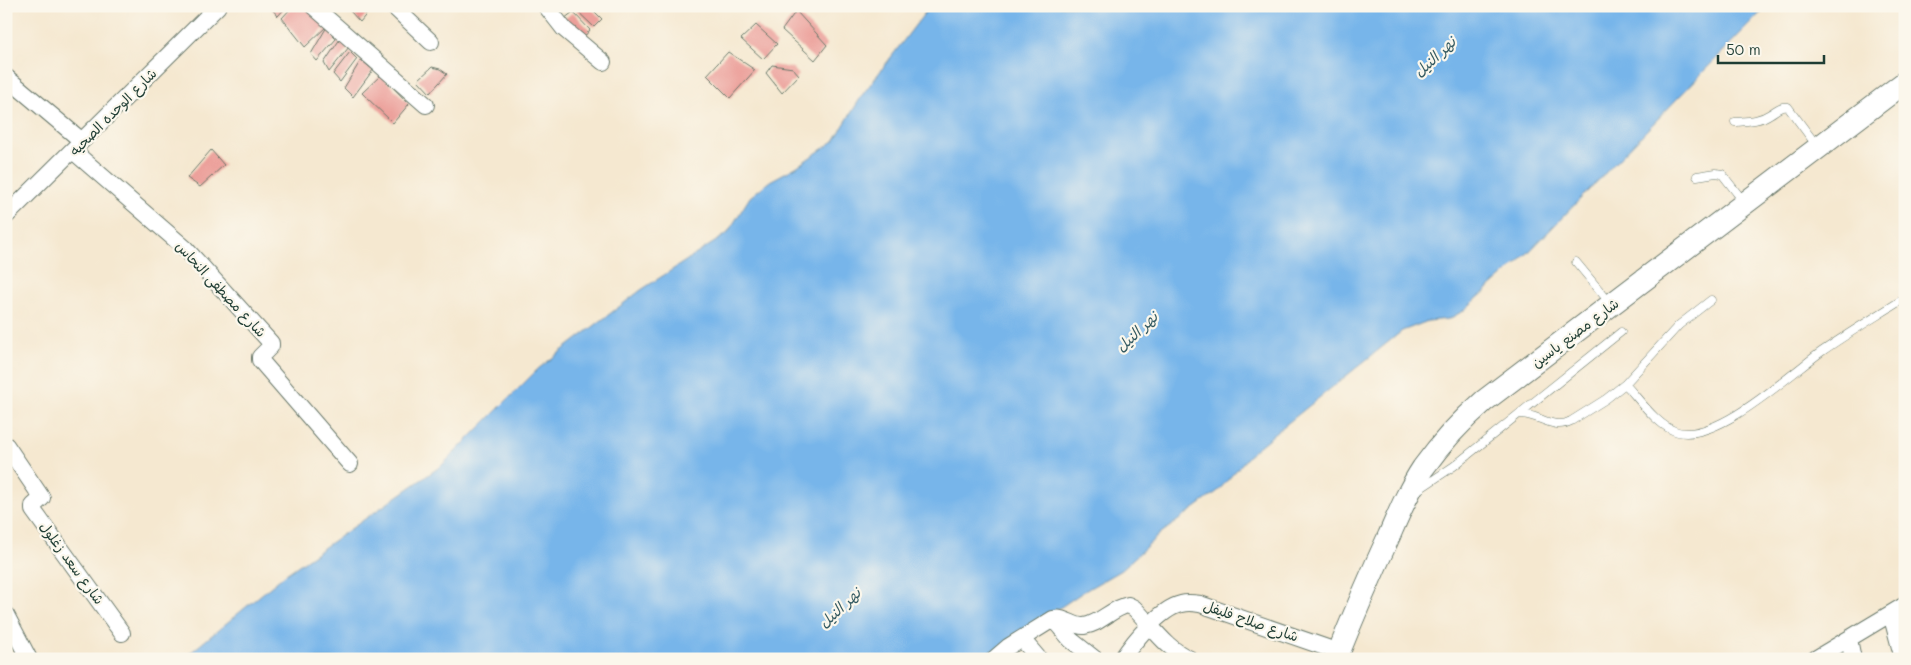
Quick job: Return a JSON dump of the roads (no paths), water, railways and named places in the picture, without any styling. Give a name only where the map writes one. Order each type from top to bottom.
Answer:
[{"type":"main road","name":"شارع مصنع ياسين","points":[[1338,655],[1355,612],[1407,496],[1432,457],[1461,421],[1484,401],[1905,82]]},
{"type":"street","name":"شارع الوحده الصحيه","points":[[6,216],[218,6]]},
{"type":"street","points":[[313,6],[426,105]]},
{"type":"street","points":[[393,6],[431,42]]},
{"type":"street","points":[[546,6],[564,29],[602,62]]},
{"type":"street","points":[[6,77],[77,146]]},
{"type":"street","name":"شارع مصطفى النحاس","points":[[77,146],[185,248],[272,344],[260,357],[260,360],[350,464]]},
{"type":"street","name":"شارع سعد زغلول","points":[[6,446],[42,498],[33,506],[33,510],[122,633]]},
{"type":"street","name":"شارع صلاح فليفل","points":[[1151,625],[1171,608],[1190,602],[1338,655]]},
{"type":"street","points":[[994,659],[1008,647],[1053,619],[1062,618],[1085,626],[1125,606],[1134,608],[1168,646],[1184,658]]},
{"type":"street","points":[[1815,659],[1898,610],[1902,659]]},
{"type":"street","points":[[6,616],[29,659]]},
{"type":"street","points":[[1053,619],[1071,640],[1095,659]]},
{"type":"street","points":[[1122,659],[1151,625]]},
{"type":"street","points":[[1849,639],[1854,659]]},
{"type":"street","points":[[1022,640],[1039,659]]},
{"type":"lane","points":[[1735,122],[1763,118],[1780,107],[1788,107],[1818,148]]},
{"type":"lane","points":[[1697,176],[1716,173],[1724,175],[1745,203]]},
{"type":"lane","points":[[1576,262],[1612,305]]},
{"type":"lane","points":[[1625,384],[1662,425],[1685,434],[1701,431],[1739,413],[1821,352],[1905,298]]},
{"type":"lane","points":[[1518,414],[1532,415],[1552,424],[1565,424],[1606,399],[1625,384],[1679,325],[1711,300]]},
{"type":"lane","points":[[1407,496],[1454,466],[1621,332]]},
{"type":"water","name":"نهر النيل","points":[[930,6],[1767,6],[1523,258],[1463,311],[1449,319],[1428,321],[1402,331],[1253,451],[1218,491],[1161,533],[1121,570],[1083,592],[1005,645],[988,659],[183,659],[286,574],[441,466],[538,369],[641,290],[727,234],[750,197],[770,181],[796,167],[834,141],[863,94]]}]
